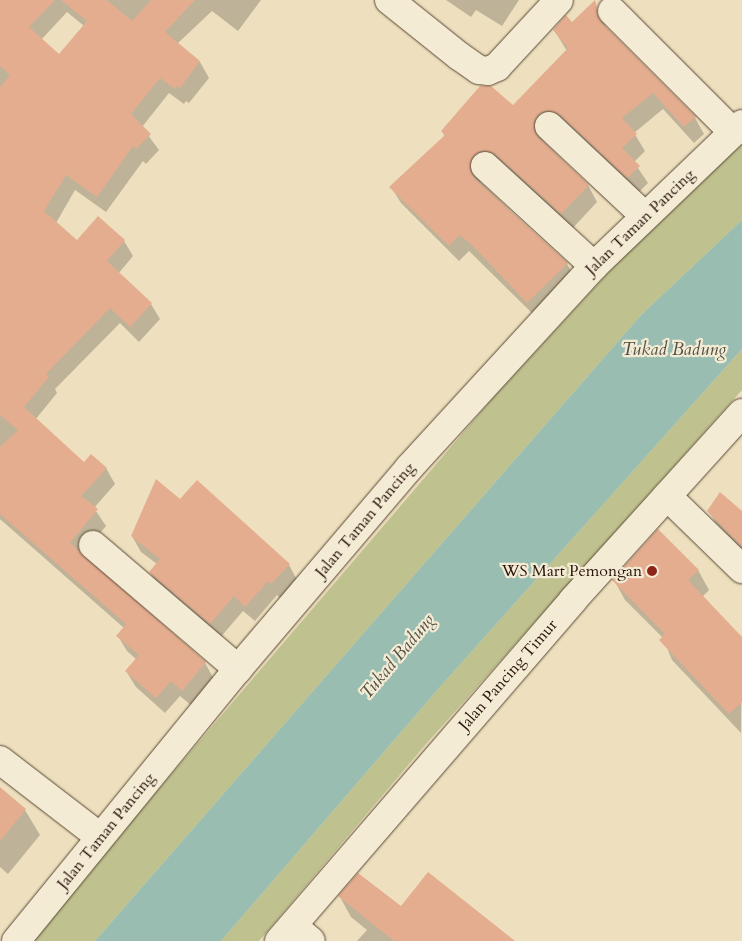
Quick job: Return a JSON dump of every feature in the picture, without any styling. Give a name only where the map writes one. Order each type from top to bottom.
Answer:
[{"type":"street","points":[[389,0],[459,56],[479,70],[488,71],[497,67],[559,0]]},
{"type":"street","points":[[612,11],[737,128]]},
{"type":"street","points":[[549,126],[645,216]]},
{"type":"street","name":"Jalan Taman Pancing","points":[[16,941],[238,669],[408,468],[594,266],[737,128]]},
{"type":"street","points":[[485,166],[594,266]]},
{"type":"street","name":"Jalan Pancing Timur","points":[[294,936],[566,607],[742,413]]},
{"type":"street","points":[[667,496],[742,569]]},
{"type":"street","points":[[93,545],[238,669]]},
{"type":"street","points":[[0,760],[100,837]]},
{"type":"green space","points":[[742,144],[742,220],[642,314],[95,941],[33,941],[156,792],[491,400],[652,225]]},
{"type":"green space","points":[[742,349],[742,390],[426,744],[259,941],[221,941],[439,688]]},
{"type":"water","name":"Tukad Badung","points":[[742,220],[742,349],[439,688],[221,941],[95,941],[642,314]]},
{"type":"building","points":[[0,0],[55,0],[29,27],[59,54],[87,21],[61,0],[107,0],[132,21],[151,0],[195,0],[165,32],[200,61],[180,88],[177,86],[175,89],[160,78],[131,114],[151,134],[136,149],[133,146],[97,197],[66,175],[44,211],[77,240],[98,216],[125,240],[107,261],[152,303],[130,327],[110,308],[46,374],[49,377],[24,407],[84,462],[91,454],[107,468],[81,496],[98,509],[70,543],[206,662],[182,691],[171,681],[156,698],[125,671],[139,655],[116,636],[126,624],[0,514],[0,447],[18,430],[0,415],[0,87],[10,75],[0,66]]},
{"type":"building","points":[[595,0],[601,22],[696,117],[684,127],[653,93],[622,118],[637,134],[622,148],[640,166],[627,178],[559,114],[545,111],[538,115],[534,123],[538,137],[589,185],[561,214],[495,154],[481,151],[473,156],[470,170],[474,178],[568,263],[527,303],[471,244],[459,235],[449,246],[389,187],[445,135],[441,131],[480,86],[491,86],[513,105],[568,48],[553,30],[566,15],[572,22]]},
{"type":"building","points":[[156,479],[180,499],[197,480],[290,564],[271,584],[268,581],[245,607],[234,596],[210,624],[149,572],[160,559],[131,536]]},
{"type":"building","points":[[720,492],[742,511],[742,547],[707,511]]},
{"type":"building","points":[[658,529],[699,570],[688,580],[742,637],[742,702],[729,714],[659,640],[665,634],[612,580]]},
{"type":"building","points":[[0,787],[26,809],[0,841]]},
{"type":"building","points":[[428,872],[515,941],[394,941],[338,896],[358,873],[401,906]]},
{"type":"place","name":"WS Mart Pemongan","points":[[652,571]]}]
